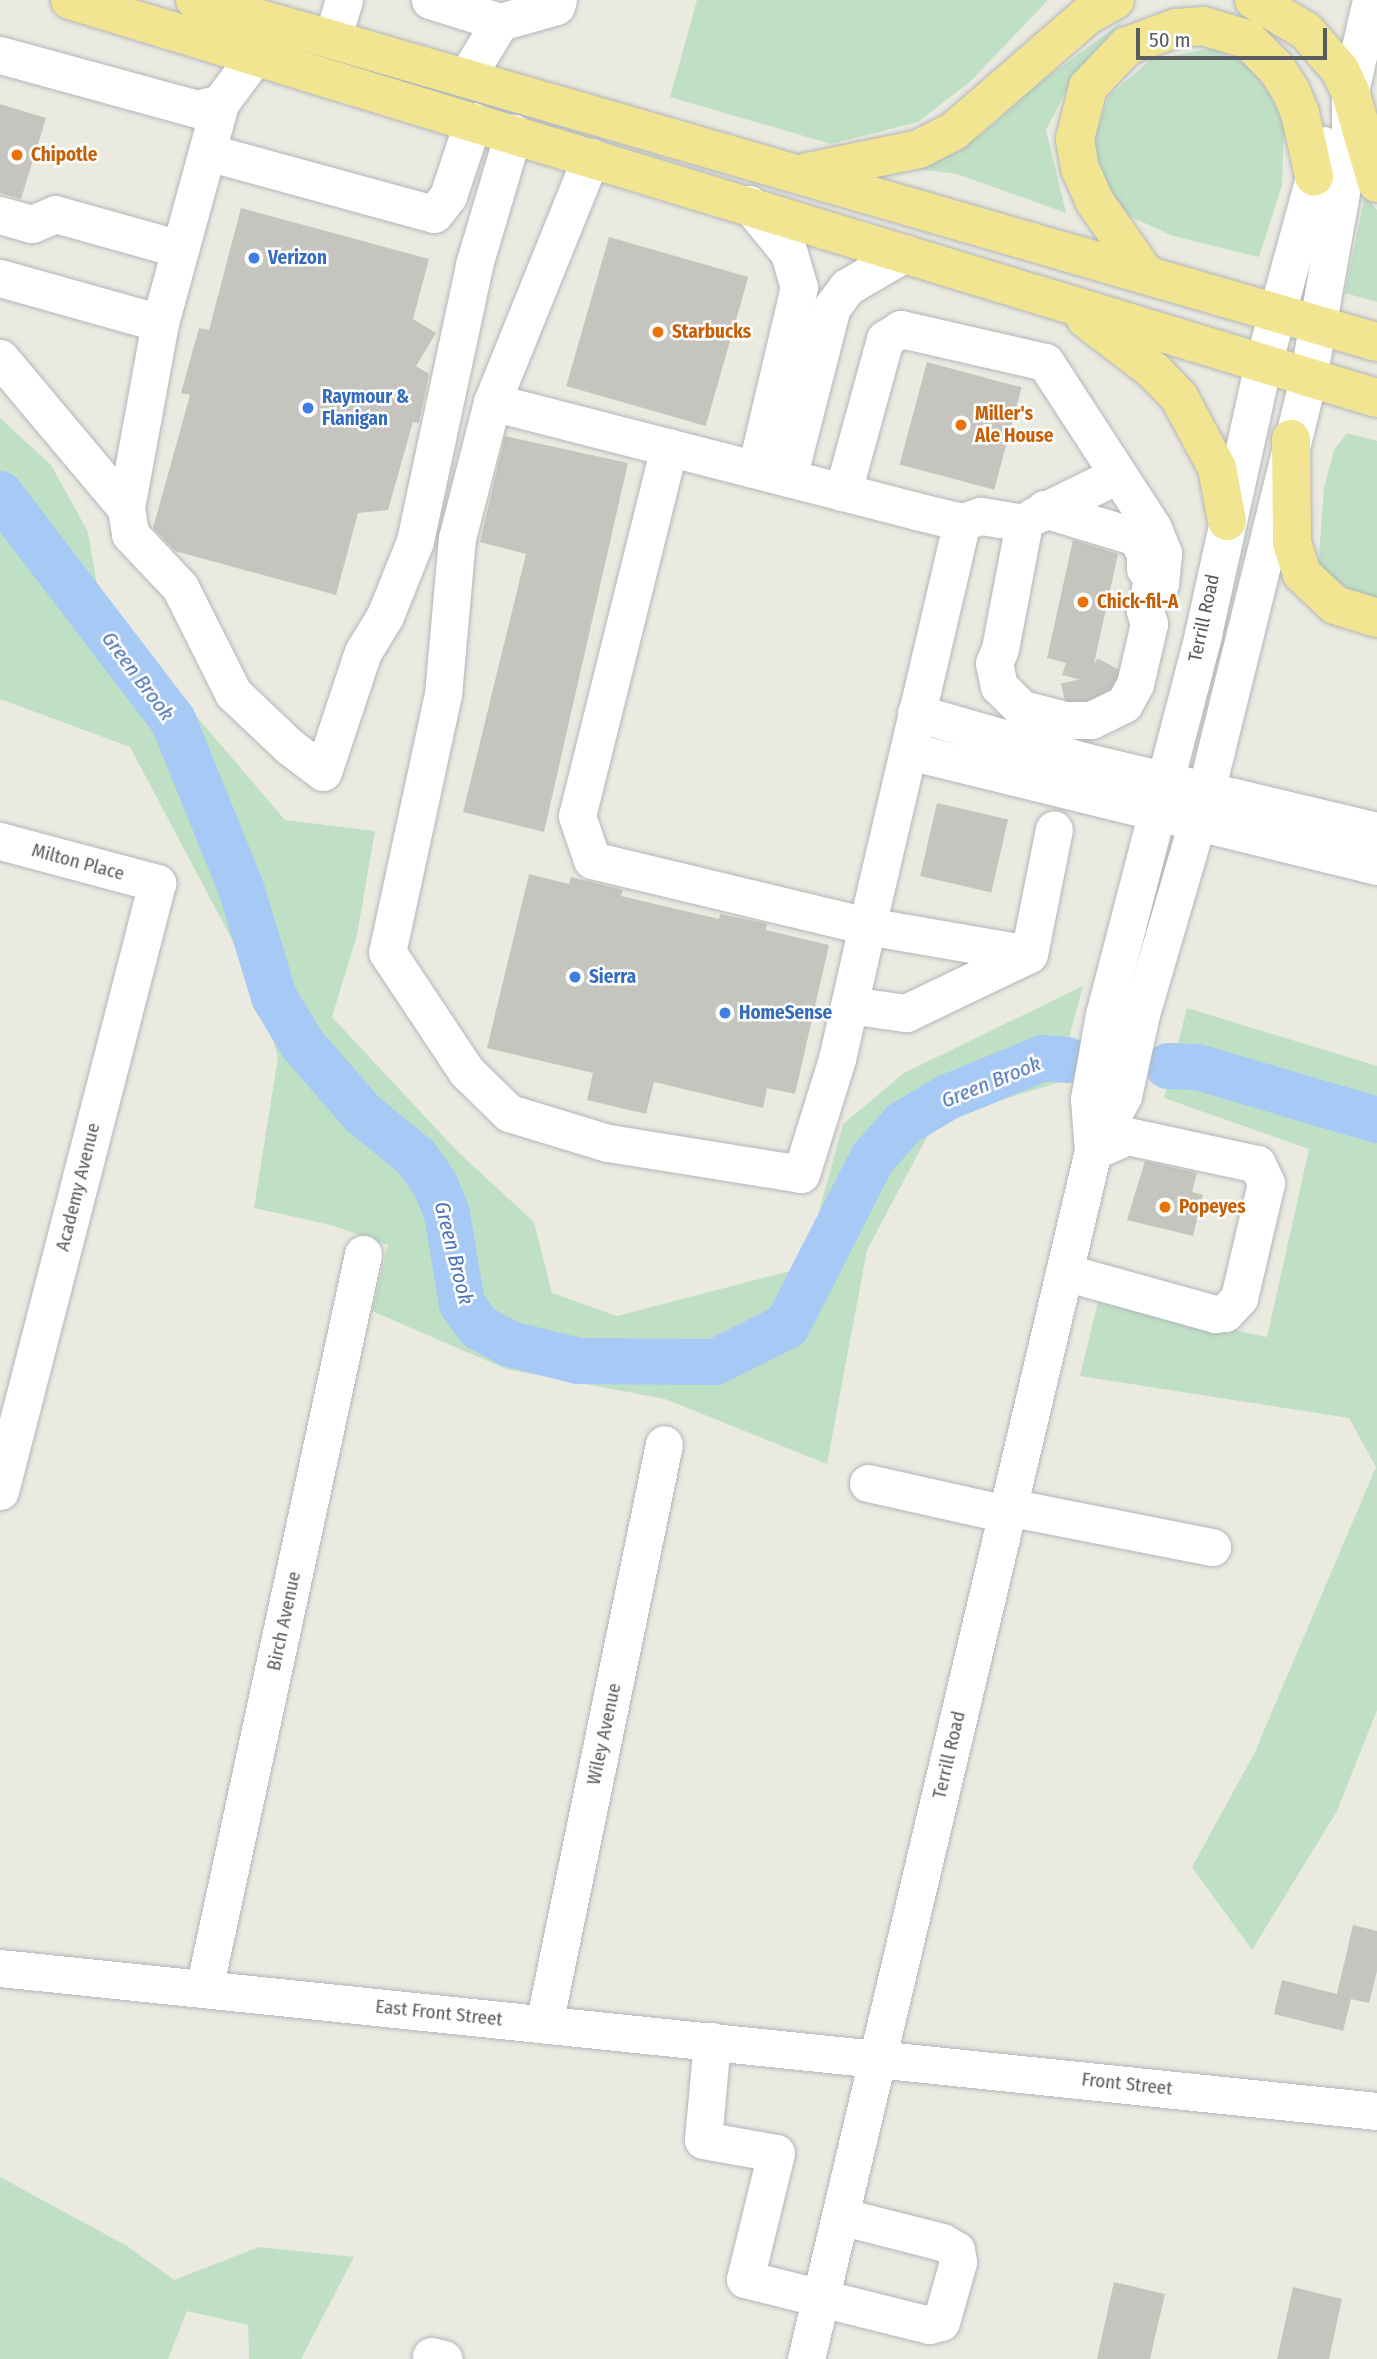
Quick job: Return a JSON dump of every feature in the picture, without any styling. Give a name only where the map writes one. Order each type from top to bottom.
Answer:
[{"type":"highway","points":[[70,0],[750,204],[1372,399]]},
{"type":"highway","points":[[195,0],[467,76],[1377,342]]},
{"type":"highway","points":[[798,174],[919,149],[954,131],[1088,15],[1115,0]]},
{"type":"highway","points":[[1254,0],[1306,31],[1340,70],[1350,91],[1377,183]]},
{"type":"highway","points":[[1146,275],[1107,226],[1091,196],[1074,139],[1088,87],[1128,46],[1176,28],[1203,26],[1247,39],[1277,69],[1291,91],[1314,176]]},
{"type":"highway","points":[[1065,303],[1154,371],[1178,397],[1217,468],[1227,521]]},
{"type":"highway","points":[[1291,439],[1292,543],[1301,575],[1335,606],[1377,618]]},
{"type":"street","points":[[332,38],[344,0]]},
{"type":"street","points":[[430,0],[500,22],[556,6],[558,0]]},
{"type":"street","name":"Terrill Road","points":[[806,2359],[1106,1097],[1142,1014],[1201,807],[1320,327],[1350,143],[1350,91],[1371,0]]},
{"type":"street","points":[[467,76],[500,22]]},
{"type":"street","points":[[0,55],[197,108],[220,103]]},
{"type":"street","points":[[255,56],[220,103],[160,323],[126,508],[130,534],[180,587],[233,692],[290,747],[323,772],[363,652],[384,616],[415,541],[474,265],[513,133]]},
{"type":"street","name":"Terrill Road","points":[[1106,1097],[1104,1015],[1160,796],[1263,364],[1325,141],[1350,91]]},
{"type":"street","points":[[207,152],[434,214],[448,197],[473,121]]},
{"type":"street","points":[[591,157],[492,402],[457,538],[443,694],[387,951],[466,1071],[509,1113],[608,1143],[801,1174],[849,1005],[962,522]]},
{"type":"street","points":[[750,204],[789,253],[799,287],[772,474]]},
{"type":"street","points":[[0,215],[32,224],[55,214],[180,249]]},
{"type":"street","points":[[772,474],[832,307],[847,287],[905,253]]},
{"type":"street","points":[[0,278],[160,323]]},
{"type":"street","points":[[843,492],[886,339],[901,329],[1045,362],[1122,486],[1153,528],[1163,553],[1160,583],[1135,619],[1114,666]]},
{"type":"street","points":[[0,358],[126,508]]},
{"type":"street","points":[[492,402],[962,522],[981,516],[1034,516],[1136,537],[1145,552],[1144,583],[1149,624],[1130,694],[1119,709],[1091,720],[1065,720],[1022,709],[999,685],[993,663],[1000,649],[1034,516]]},
{"type":"street","points":[[669,447],[577,816],[592,860],[867,926],[1028,954]]},
{"type":"street","points":[[1034,516],[1122,486]]},
{"type":"street","points":[[1000,649],[1020,684],[1035,694],[1065,701]]},
{"type":"street","points":[[916,713],[1377,866]]},
{"type":"street","points":[[909,751],[1160,796]]},
{"type":"street","points":[[1201,807],[1377,831]]},
{"type":"street","points":[[1028,954],[1054,830]]},
{"type":"street","name":"Milton Place","points":[[0,841],[157,883]]},
{"type":"street","name":"Academy Avenue","points":[[0,1492],[157,883]]},
{"type":"street","points":[[849,1005],[906,1013],[1028,954]]},
{"type":"street","points":[[1064,1272],[1215,1314],[1226,1313],[1239,1298],[1266,1183],[1257,1164],[1127,1136],[1093,1151]]},
{"type":"street","name":"Birch Avenue","points":[[204,1989],[363,1254]]},
{"type":"street","name":"Wiley Avenue","points":[[544,2024],[664,1444]]},
{"type":"street","points":[[868,1483],[1007,1511],[1212,1547]]},
{"type":"street","name":"East Front Street","points":[[0,1968],[877,2058]]},
{"type":"street","points":[[712,2041],[703,2140],[776,2153],[745,2279],[820,2301],[929,2325],[941,2322],[946,2315],[959,2255],[952,2246],[840,2216]]},
{"type":"street","name":"Front Street","points":[[877,2058],[1377,2111]]},
{"type":"green space","points":[[697,0],[1048,0],[970,82],[918,122],[831,144],[670,97]]},
{"type":"green space","points":[[1123,21],[1076,72],[1046,130],[1066,213],[957,174],[912,168],[982,134],[1038,84]]},
{"type":"green space","points":[[1212,48],[1248,65],[1268,91],[1284,125],[1282,185],[1259,257],[1173,236],[1129,216],[1101,190],[1093,143],[1108,97],[1150,60]]},
{"type":"green space","points":[[1365,195],[1377,210],[1377,302],[1345,293]]},
{"type":"green space","points":[[0,418],[51,465],[88,532],[100,603],[285,820],[375,831],[357,935],[332,1017],[458,1152],[534,1222],[552,1293],[617,1316],[794,1270],[812,1237],[843,1124],[904,1073],[1083,986],[1057,1083],[958,1113],[927,1137],[867,1250],[827,1464],[665,1399],[506,1369],[372,1311],[388,1245],[331,1225],[254,1208],[278,1057],[256,985],[130,747],[0,699]]},
{"type":"green space","points":[[1347,433],[1377,441],[1377,602],[1347,595],[1318,569],[1324,488],[1334,450]]},
{"type":"green space","points":[[1187,1008],[1377,1066],[1377,1710],[1337,1811],[1252,1950],[1192,1867],[1254,1754],[1376,1467],[1349,1418],[1080,1376],[1098,1302],[1267,1337],[1309,1149],[1164,1098]]},
{"type":"green space","points":[[0,2177],[127,2246],[174,2280],[259,2247],[354,2257],[301,2359],[249,2359],[248,2325],[187,2311],[168,2359],[0,2359]]},
{"type":"building","name":"Chipotle","points":[[0,104],[46,118],[21,199],[0,193]]},
{"type":"building","name":"Raymour & Flanigan","points":[[241,208],[429,259],[413,319],[436,333],[416,366],[429,374],[419,423],[413,422],[388,510],[358,513],[336,595],[175,551],[153,528],[190,395],[181,393],[199,328],[209,330]]},
{"type":"building","name":"Starbucks","points":[[609,237],[748,277],[706,426],[566,386]]},
{"type":"building","name":"Miller's Ale House","points":[[927,362],[1022,387],[994,490],[900,464]]},
{"type":"building","points":[[505,436],[628,463],[544,832],[463,812],[526,554],[480,542]]},
{"type":"building","name":"Chick-fil-A","points":[[1073,540],[1118,554],[1090,682],[1062,675],[1066,663],[1047,658]]},
{"type":"building","points":[[937,803],[1008,819],[991,892],[920,876]]},
{"type":"building","points":[[529,874],[569,884],[571,877],[623,890],[621,896],[719,919],[720,914],[767,924],[766,930],[829,945],[795,1094],[767,1088],[763,1108],[654,1082],[646,1114],[587,1100],[593,1073],[487,1048]]},
{"type":"building","name":"Popeyes","points":[[1145,1161],[1197,1173],[1192,1192],[1203,1195],[1193,1236],[1127,1220]]},
{"type":"building","points":[[1353,1925],[1377,1931],[1377,1971],[1369,2003],[1351,1999],[1343,2031],[1274,2014],[1282,1980],[1337,1994]]},
{"type":"building","points":[[1114,2282],[1165,2294],[1150,2359],[1097,2359]]},
{"type":"building","points":[[1293,2287],[1342,2299],[1329,2359],[1277,2359]]},
{"type":"waterway","name":"Green Brook","points":[[0,494],[173,720],[242,891],[274,997],[303,1045],[363,1114],[416,1157],[435,1184],[447,1214],[462,1304],[479,1327],[510,1344],[578,1361],[715,1362],[787,1326],[872,1159],[904,1123],[948,1097],[1043,1058],[1068,1060]]},
{"type":"waterway","name":"Green Brook","points":[[1168,1066],[1197,1067],[1377,1120]]},
{"type":"tunnel","points":[[1065,701],[1100,693],[1114,666]]},
{"type":"place","name":"Chipotle","points":[[17,155]]},
{"type":"place","name":"Verizon","points":[[254,258]]},
{"type":"place","name":"Starbucks","points":[[658,332]]},
{"type":"place","name":"Raymour & Flanigan","points":[[308,408]]},
{"type":"place","name":"Miller's Ale House","points":[[961,425]]},
{"type":"place","name":"Chick-fil-A","points":[[1083,602]]},
{"type":"place","name":"Sierra","points":[[575,977]]},
{"type":"place","name":"HomeSense","points":[[725,1013]]},
{"type":"place","name":"Popeyes","points":[[1165,1207]]}]
